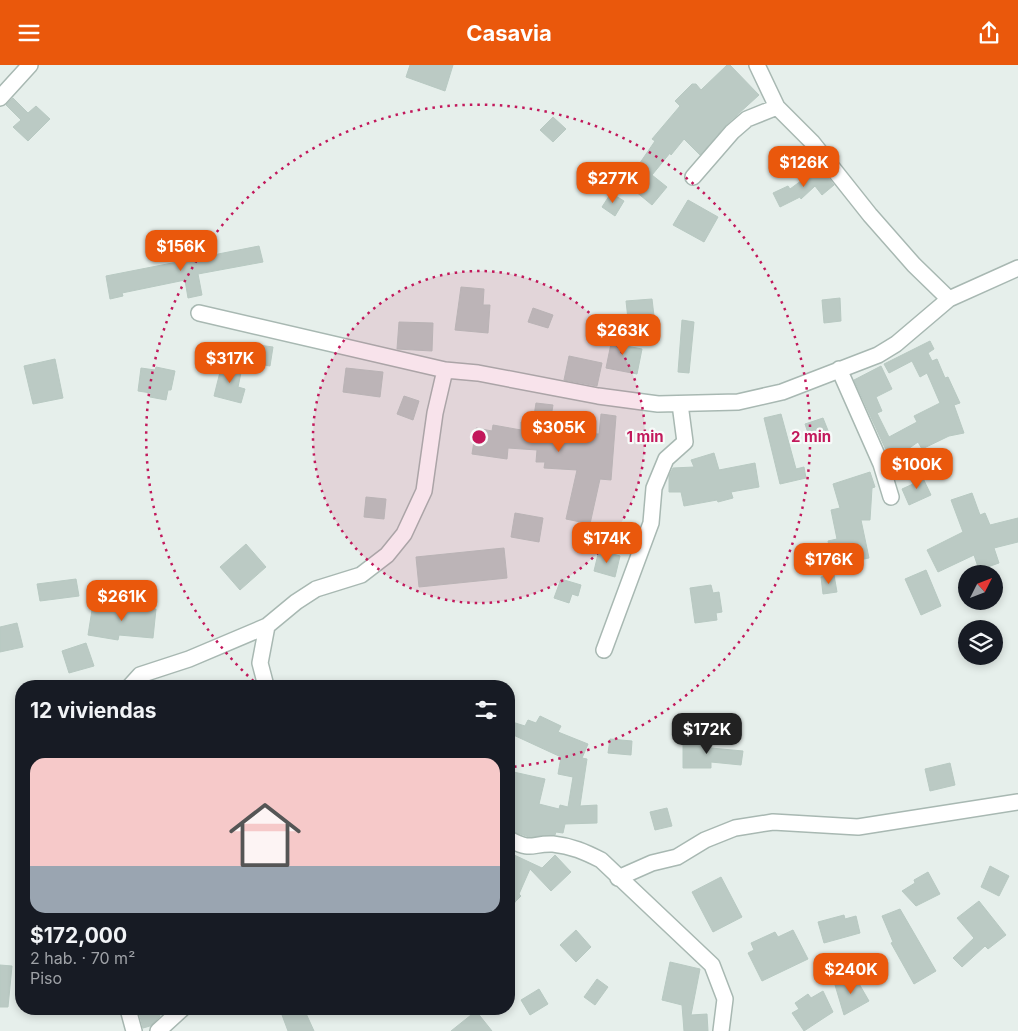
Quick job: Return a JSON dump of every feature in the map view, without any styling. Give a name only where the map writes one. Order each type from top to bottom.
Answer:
[{"type":"street","points":[[0,98],[30,65]]},
{"type":"street","points":[[757,65],[778,107],[812,141],[870,215],[908,258],[949,299]]},
{"type":"street","points":[[693,177],[732,131],[747,119],[778,107]]},
{"type":"street","points":[[199,313],[445,370],[478,373],[607,398],[658,405],[738,402],[782,392],[886,350],[949,299],[1018,268]]},
{"type":"street","points":[[839,369],[880,464],[891,497]]},
{"type":"street","points":[[135,680],[140,675],[189,659],[267,626],[296,602],[316,589],[361,575],[387,555],[404,534],[424,491],[435,413],[445,370]]},
{"type":"street","points":[[604,650],[651,523],[654,488],[666,459],[684,443],[680,404]]},
{"type":"street","points":[[264,680],[260,663],[267,626]]},
{"type":"street","points":[[618,878],[652,863],[677,857],[705,840],[735,827],[773,823],[858,827],[1018,802]]},
{"type":"street","points":[[515,842],[524,847],[552,844],[579,848],[601,861],[712,965],[725,999],[721,1031]]},
{"type":"street","points":[[130,1015],[134,1031]]},
{"type":"street","points":[[158,1031],[175,1015]]},
{"type":"building","points":[[410,65],[453,65],[445,91],[406,77]]},
{"type":"building","points":[[727,65],[730,65],[759,95],[725,126],[700,155],[684,139],[671,155],[670,153],[652,175],[667,187],[652,205],[629,186],[637,176],[633,173],[655,141],[652,139],[680,106],[675,101],[692,84],[696,84],[701,90]]},
{"type":"building","points":[[13,98],[28,113],[36,106],[50,119],[28,141],[13,127],[21,120],[6,105]]},
{"type":"building","points":[[553,117],[566,129],[553,142],[540,130]]},
{"type":"building","points":[[820,167],[834,185],[822,195],[815,186],[801,199],[800,197],[780,207],[773,193],[788,186],[790,189]]},
{"type":"building","points":[[611,193],[624,201],[615,216],[602,207]]},
{"type":"building","points":[[688,200],[718,217],[704,242],[673,225]]},
{"type":"building","points":[[259,246],[263,262],[198,274],[202,295],[188,298],[185,280],[122,293],[123,296],[110,299],[106,276]]},
{"type":"building","points":[[461,287],[484,289],[483,305],[490,305],[488,333],[455,330]]},
{"type":"building","points":[[840,298],[841,321],[824,323],[822,300]]},
{"type":"building","points":[[652,299],[654,316],[628,319],[626,301]]},
{"type":"building","points":[[533,308],[553,315],[548,328],[528,322]]},
{"type":"building","points":[[682,320],[694,322],[689,373],[678,372]]},
{"type":"building","points":[[399,322],[433,323],[432,351],[397,349]]},
{"type":"building","points":[[613,334],[627,337],[626,346],[642,349],[637,374],[606,368]]},
{"type":"building","points":[[930,341],[934,349],[928,353],[932,361],[937,359],[945,378],[948,377],[960,403],[954,405],[964,433],[949,436],[922,449],[918,442],[891,461],[854,380],[881,366],[892,389],[876,397],[882,411],[877,413],[889,437],[917,422],[914,416],[940,403],[927,373],[920,377],[912,361],[889,373],[884,364]]},
{"type":"building","points":[[251,344],[273,347],[270,366],[240,361],[241,349],[250,350]]},
{"type":"building","points":[[569,356],[602,363],[597,386],[564,380]]},
{"type":"building","points":[[55,359],[63,398],[33,404],[24,366]]},
{"type":"building","points":[[222,364],[242,368],[238,387],[245,389],[241,403],[214,396]]},
{"type":"building","points":[[156,367],[175,371],[171,390],[168,390],[166,400],[150,397],[151,393],[138,391],[141,368],[155,370]]},
{"type":"building","points":[[346,368],[383,372],[380,397],[343,392]]},
{"type":"building","points":[[404,396],[419,401],[413,420],[397,414]]},
{"type":"building","points":[[536,403],[553,405],[550,423],[572,425],[571,433],[599,434],[601,414],[616,416],[611,480],[600,479],[590,524],[566,519],[577,470],[544,468],[545,462],[536,462],[537,450],[508,448],[507,459],[472,454],[476,428],[492,431],[493,425],[521,430],[521,422],[533,422]]},
{"type":"building","points":[[781,414],[796,469],[804,467],[806,478],[780,484],[764,418]]},
{"type":"building","points":[[823,418],[829,433],[810,439],[805,424]]},
{"type":"building","points":[[714,453],[719,470],[755,463],[759,487],[731,492],[733,498],[718,502],[717,500],[684,506],[681,492],[669,492],[669,476],[673,468],[694,467],[691,460]]},
{"type":"building","points":[[870,472],[875,487],[872,488],[870,520],[861,520],[869,558],[833,565],[828,541],[837,539],[831,510],[840,508],[833,484]]},
{"type":"building","points":[[921,474],[931,495],[909,505],[902,489],[913,484],[911,480]]},
{"type":"building","points":[[972,493],[980,515],[985,513],[990,525],[1018,518],[1018,542],[994,548],[999,563],[977,565],[974,555],[938,572],[927,550],[963,532],[951,500]]},
{"type":"building","points":[[366,497],[386,499],[384,519],[364,517]]},
{"type":"building","points":[[515,513],[543,518],[539,542],[511,537]]},
{"type":"building","points":[[246,544],[266,567],[240,590],[220,567]]},
{"type":"building","points":[[504,548],[507,578],[419,587],[416,557]]},
{"type":"building","points":[[599,550],[620,556],[615,577],[594,571]]},
{"type":"building","points":[[926,570],[941,606],[921,615],[905,579]]},
{"type":"building","points":[[834,575],[837,592],[823,594],[821,577]]},
{"type":"building","points":[[76,579],[79,596],[40,601],[37,584]]},
{"type":"building","points":[[561,579],[581,585],[578,596],[572,594],[569,603],[554,598]]},
{"type":"building","points":[[711,585],[713,593],[719,592],[722,612],[716,613],[717,620],[695,623],[690,588]]},
{"type":"building","points":[[93,604],[127,609],[128,606],[156,609],[153,638],[119,635],[118,640],[88,635]]},
{"type":"building","points":[[17,623],[23,647],[0,652],[0,627]]},
{"type":"building","points":[[86,643],[94,666],[69,673],[62,651]]},
{"type":"building","points":[[540,716],[561,726],[558,732],[588,744],[582,758],[587,759],[580,806],[597,805],[597,823],[565,824],[563,833],[556,832],[555,835],[529,837],[515,832],[515,772],[545,779],[539,804],[559,809],[560,805],[568,807],[573,777],[558,774],[561,757],[515,736],[515,723],[525,726],[528,720],[536,723]]},
{"type":"building","points":[[610,739],[632,741],[631,755],[608,753]]},
{"type":"building","points":[[683,739],[711,739],[711,748],[743,751],[741,765],[711,762],[711,768],[683,768]]},
{"type":"building","points":[[950,763],[955,785],[930,791],[925,769]]},
{"type":"building","points":[[667,808],[672,826],[655,830],[650,812]]},
{"type":"building","points":[[515,855],[542,868],[555,855],[571,872],[551,891],[530,869],[519,894],[521,896],[515,902]]},
{"type":"building","points":[[990,866],[1009,876],[999,896],[981,887]]},
{"type":"building","points":[[928,872],[940,894],[916,906],[902,891],[915,883],[914,880]]},
{"type":"building","points":[[721,877],[742,917],[713,932],[692,892]]},
{"type":"building","points":[[979,901],[1006,935],[988,949],[985,946],[962,967],[953,958],[974,938],[957,918]]},
{"type":"building","points":[[900,909],[936,971],[914,984],[891,943],[893,942],[882,916]]},
{"type":"building","points":[[844,915],[845,919],[856,916],[860,933],[824,943],[818,922]]},
{"type":"building","points":[[576,930],[591,947],[576,962],[560,945]]},
{"type":"building","points":[[793,930],[808,959],[762,981],[748,953],[754,950],[751,943],[775,932],[778,937]]},
{"type":"building","points":[[670,962],[700,969],[691,1015],[707,1014],[708,1031],[684,1031],[682,1005],[662,1000]]},
{"type":"building","points":[[0,965],[12,966],[8,1007],[0,1007]]},
{"type":"building","points":[[854,975],[869,1001],[844,1015],[835,985]]},
{"type":"building","points":[[597,979],[608,987],[595,1005],[584,997]]},
{"type":"building","points":[[539,989],[548,1004],[530,1015],[521,1000]]},
{"type":"building","points":[[823,991],[833,1012],[804,1031],[792,1013],[799,1009],[795,1003],[808,994],[811,998]]},
{"type":"building","points":[[140,1015],[160,1015],[150,1026],[143,1028]]},
{"type":"building","points":[[282,1015],[307,1015],[314,1031],[288,1031]]},
{"type":"building","points":[[471,1015],[479,1015],[492,1031],[451,1031]]}]
